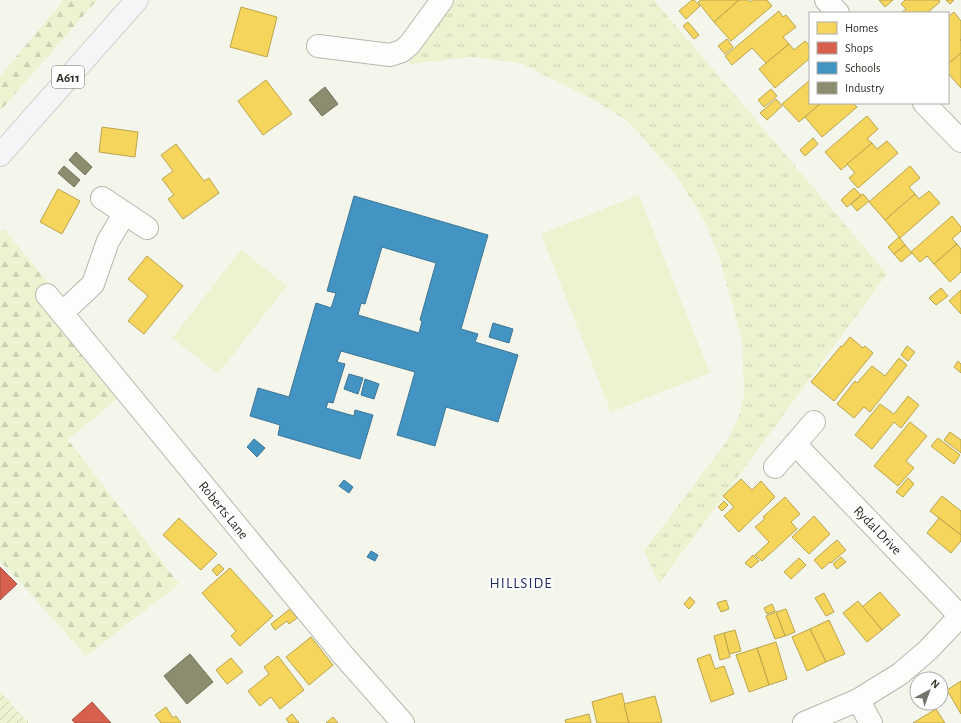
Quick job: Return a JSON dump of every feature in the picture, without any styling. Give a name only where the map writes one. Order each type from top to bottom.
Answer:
[{"type":"main road","name":"A611","points":[[0,155],[137,0]]},
{"type":"street","points":[[318,46],[390,55],[402,51],[410,44],[442,0]]},
{"type":"street","points":[[826,0],[837,12]]},
{"type":"street","points":[[925,104],[961,141]]},
{"type":"street","points":[[102,198],[148,228]]},
{"type":"street","points":[[62,313],[93,284],[108,241],[125,213]]},
{"type":"street","name":"Roberts Lane","points":[[47,295],[343,655],[403,723]]},
{"type":"street","points":[[775,467],[814,422]]},
{"type":"street","name":"Rydal Drive","points":[[795,444],[960,616]]},
{"type":"street","points":[[804,723],[858,700],[900,674],[928,650],[960,616]]},
{"type":"street","points":[[858,700],[871,723]]},
{"type":"green space","points":[[64,0],[97,0],[0,111],[0,76]]},
{"type":"green space","points":[[455,0],[654,0],[887,274],[659,584],[644,551],[727,441],[738,419],[744,394],[742,341],[720,259],[705,222],[677,177],[630,123],[596,101],[520,63],[470,57],[409,64]]},
{"type":"green space","points":[[639,195],[710,373],[611,412],[541,234]]},
{"type":"green space","points":[[4,229],[132,386],[68,440],[179,584],[86,656],[0,561],[0,231]]},
{"type":"green space","points":[[241,250],[287,286],[218,374],[172,338]]},
{"type":"green space","points":[[0,692],[29,723],[0,723]]},
{"type":"building: Homes","points":[[692,0],[700,6],[686,19],[679,11]]},
{"type":"building: Homes","points":[[701,0],[739,0],[714,22],[698,2]]},
{"type":"building: Homes","points":[[739,0],[748,0],[750,2],[753,0],[767,0],[772,6],[731,41],[714,22]]},
{"type":"building: Homes","points":[[879,0],[893,0],[885,7]]},
{"type":"building: Homes","points":[[905,0],[939,0],[940,2],[928,12],[902,12],[906,9],[901,4]]},
{"type":"building: Homes","points":[[946,0],[954,0],[950,4]]},
{"type":"building: Homes","points":[[241,7],[277,17],[267,57],[230,47]]},
{"type":"building: Homes","points":[[779,11],[783,17],[786,15],[796,27],[783,37],[789,44],[766,63],[752,48],[732,65],[725,56]]},
{"type":"building: Homes","points":[[954,12],[961,21],[961,53],[949,63],[949,16]]},
{"type":"building: Homes","points":[[688,22],[699,35],[694,39],[683,26]]},
{"type":"building: Homes","points":[[727,39],[733,47],[725,54],[718,46]]},
{"type":"building: Homes","points":[[805,41],[809,45],[809,59],[775,88],[759,69],[789,44],[794,50]]},
{"type":"building: Homes","points":[[961,53],[961,88],[949,74],[949,63]]},
{"type":"building: Homes","points":[[266,80],[292,114],[263,135],[238,101]]},
{"type":"building: Homes","points":[[809,81],[809,104],[820,104],[799,122],[782,104]]},
{"type":"building: Homes","points":[[771,89],[777,96],[764,107],[758,100]]},
{"type":"building: Homes","points":[[776,99],[782,106],[767,120],[760,113]]},
{"type":"building: Homes","points":[[820,104],[854,104],[857,107],[822,137],[805,117]]},
{"type":"building: Homes","points":[[867,116],[878,129],[867,139],[872,143],[841,170],[825,152]]},
{"type":"building: Homes","points":[[102,127],[138,132],[135,157],[99,152]]},
{"type":"building: Homes","points":[[813,138],[818,144],[805,156],[800,150]]},
{"type":"building: Homes","points":[[887,141],[898,153],[858,188],[849,178],[855,173],[847,164],[872,143],[877,149]]},
{"type":"building: Homes","points":[[176,144],[204,181],[209,178],[219,193],[183,219],[168,199],[174,195],[162,179],[173,171],[161,155]]},
{"type":"building: Homes","points":[[910,166],[920,178],[909,187],[915,194],[885,220],[869,202]]},
{"type":"building: Homes","points":[[854,188],[861,195],[847,207],[841,200]]},
{"type":"building: Homes","points":[[58,189],[80,201],[62,234],[40,222]]},
{"type":"building: Homes","points":[[929,191],[940,203],[900,238],[885,220],[915,194],[919,199]]},
{"type":"building: Homes","points":[[863,194],[869,201],[857,211],[851,204]]},
{"type":"building: Homes","points":[[952,216],[961,227],[961,231],[952,239],[957,244],[934,264],[927,256],[920,262],[911,252]]},
{"type":"building: Homes","points":[[899,237],[905,245],[894,254],[888,247]]},
{"type":"building: Homes","points":[[957,244],[961,249],[961,272],[950,282],[934,264]]},
{"type":"building: Homes","points":[[905,245],[912,253],[901,262],[894,254]]},
{"type":"building: Homes","points":[[147,256],[183,286],[144,334],[128,321],[148,296],[128,279]]},
{"type":"building: Homes","points":[[941,288],[948,296],[936,305],[929,298]]},
{"type":"building: Homes","points":[[961,290],[961,314],[949,301]]},
{"type":"building: Homes","points":[[850,337],[863,348],[865,346],[873,353],[834,401],[811,382]]},
{"type":"building: Homes","points":[[907,346],[915,352],[908,361],[901,355]]},
{"type":"building: Homes","points":[[899,358],[907,365],[870,412],[864,407],[854,418],[837,404],[855,381],[857,383],[872,366],[885,376]]},
{"type":"building: Homes","points":[[958,361],[961,364],[961,373],[954,367]]},
{"type":"building: Homes","points":[[908,396],[919,405],[901,428],[894,422],[872,449],[855,435],[880,404],[894,414]]},
{"type":"building: Homes","points":[[910,422],[927,436],[906,461],[914,468],[898,486],[874,466]]},
{"type":"building: Homes","points":[[950,432],[961,440],[961,453],[944,440]]},
{"type":"building: Homes","points":[[938,438],[960,455],[954,464],[931,446]]},
{"type":"building: Homes","points":[[908,478],[914,484],[903,497],[896,492]]},
{"type":"building: Homes","points":[[741,479],[752,490],[761,481],[775,497],[739,532],[724,516],[734,507],[723,496]]},
{"type":"building: Homes","points":[[942,496],[961,511],[961,535],[930,511]]},
{"type":"building: Homes","points":[[785,497],[800,514],[791,522],[797,529],[762,561],[755,555],[769,542],[755,527],[765,519],[763,517]]},
{"type":"building: Homes","points":[[724,501],[728,505],[722,511],[718,507]]},
{"type":"building: Homes","points":[[814,516],[830,534],[809,554],[792,537]]},
{"type":"building: Homes","points":[[179,518],[217,554],[201,570],[163,535]]},
{"type":"building: Homes","points":[[939,518],[961,535],[961,541],[951,553],[927,533]]},
{"type":"building: Homes","points":[[837,540],[846,550],[822,569],[814,560]]},
{"type":"building: Homes","points":[[753,555],[759,561],[751,568],[745,563]]},
{"type":"building: Homes","points":[[841,557],[846,562],[837,569],[833,564]]},
{"type":"building: Homes","points":[[799,558],[806,565],[791,579],[784,572]]},
{"type":"building: Homes","points":[[219,564],[224,569],[217,576],[212,570]]},
{"type":"building: Homes","points":[[230,568],[273,616],[240,646],[231,636],[236,631],[202,593]]},
{"type":"building: Homes","points":[[880,592],[900,615],[882,630],[862,607]]},
{"type":"building: Homes","points":[[824,593],[834,612],[826,616],[815,598]]},
{"type":"building: Homes","points":[[690,597],[695,602],[689,609],[684,604]]},
{"type":"building: Homes","points":[[726,600],[729,609],[721,612],[717,603]]},
{"type":"building: Homes","points":[[858,601],[882,630],[867,642],[843,613]]},
{"type":"building: Homes","points":[[772,604],[775,611],[767,614],[764,608]]},
{"type":"building: Homes","points":[[290,609],[297,618],[289,624],[287,621],[275,630],[271,624]]},
{"type":"building: Homes","points":[[786,609],[795,632],[785,636],[776,612]]},
{"type":"building: Homes","points":[[776,612],[785,636],[775,639],[766,616]]},
{"type":"building: Homes","points":[[829,620],[845,654],[826,662],[810,629]]},
{"type":"building: Homes","points":[[810,629],[826,662],[807,671],[792,637]]},
{"type":"building: Homes","points":[[735,630],[741,651],[729,654],[724,633]]},
{"type":"building: Homes","points":[[724,633],[730,657],[720,660],[714,636]]},
{"type":"building: Homes","points":[[311,637],[333,665],[309,685],[286,657]]},
{"type":"building: Homes","points":[[776,642],[787,679],[769,685],[757,648]]},
{"type":"building: Homes","points":[[757,648],[769,685],[749,692],[736,655]]},
{"type":"building: Homes","points":[[710,654],[715,669],[724,666],[734,694],[711,702],[697,659]]},
{"type":"building: Homes","points":[[278,656],[304,690],[280,709],[271,697],[260,706],[248,691],[269,674],[264,667]]},
{"type":"building: Homes","points":[[231,658],[243,672],[227,684],[216,670]]},
{"type":"building: Homes","points":[[961,681],[961,714],[949,693],[949,689]]},
{"type":"building: Homes","points":[[622,693],[629,723],[597,723],[592,702]]},
{"type":"building: Homes","points":[[655,696],[662,722],[629,723],[624,704]]},
{"type":"building: Homes","points":[[166,707],[173,718],[176,716],[181,723],[161,723],[155,715]]},
{"type":"building: Homes","points":[[933,711],[937,711],[945,723],[913,723]]},
{"type":"building: Homes","points":[[292,714],[299,723],[289,723],[286,719]]},
{"type":"building: Homes","points":[[589,714],[591,723],[566,723],[565,720]]},
{"type":"building: Homes","points":[[333,717],[338,723],[326,723]]},
{"type":"building: Shops","points":[[0,567],[17,584],[0,600]]},
{"type":"building: Shops","points":[[92,702],[111,723],[75,723],[72,720]]},
{"type":"building: Schools","points":[[354,196],[488,235],[461,329],[478,334],[475,342],[518,355],[498,422],[446,407],[435,446],[397,435],[415,372],[341,351],[337,362],[345,364],[333,403],[328,402],[326,408],[354,416],[355,410],[373,415],[360,459],[278,435],[280,425],[250,416],[258,388],[289,397],[316,303],[331,308],[336,293],[327,291]],"holes":[[[382,247],[436,263],[420,320],[422,321],[419,333],[358,315],[361,303],[365,304]]]},
{"type":"building: Schools","points":[[493,323],[513,329],[509,343],[489,337]]},
{"type":"building: Schools","points":[[349,374],[363,378],[358,394],[344,389]]},
{"type":"building: Schools","points":[[365,379],[379,384],[374,399],[361,395]]},
{"type":"building: Schools","points":[[254,439],[265,448],[257,457],[247,447]]},
{"type":"building: Schools","points":[[344,480],[353,487],[349,493],[339,486]]},
{"type":"building: Schools","points":[[371,551],[378,555],[375,561],[367,557]]},
{"type":"building: Industry","points":[[325,87],[338,104],[322,116],[309,100]]},
{"type":"building: Industry","points":[[76,152],[92,167],[85,175],[69,160]]},
{"type":"building: Industry","points":[[64,166],[80,180],[74,187],[58,173]]},
{"type":"building: Industry","points":[[190,654],[213,682],[187,704],[164,676]]},
{"type":"district","name":"HILLSIDE","points":[[521,583]]}]
